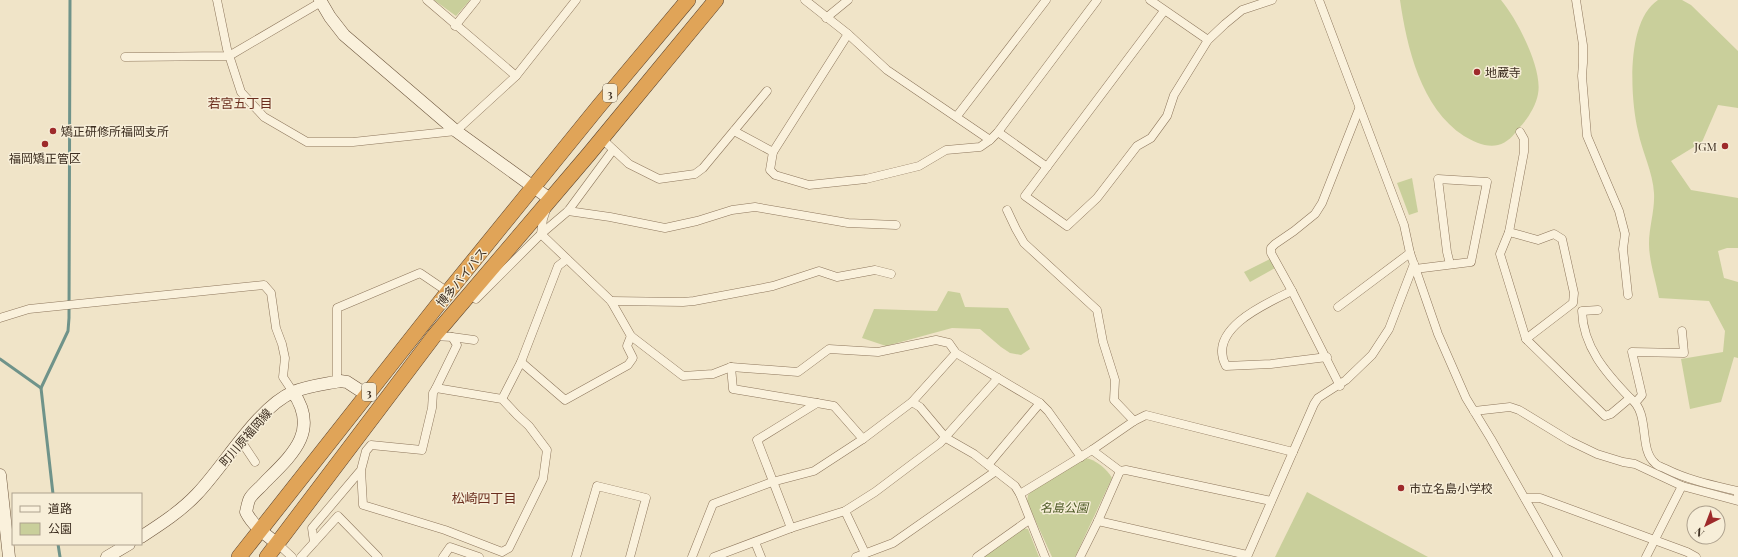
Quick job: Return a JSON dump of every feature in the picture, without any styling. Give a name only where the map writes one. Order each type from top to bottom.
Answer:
[{"type":"highway","name":"博多バイパス","points":[[239,557],[448,292],[688,0]]},
{"type":"highway","name":"博多バイパス","points":[[267,557],[434,336],[602,139],[716,0]]},
{"type":"street","points":[[217,0],[229,56],[241,92],[264,117],[306,142],[353,142],[456,131],[516,76],[576,0]]},
{"type":"street","points":[[427,0],[455,26],[516,76]]},
{"type":"street","points":[[455,26],[476,0]]},
{"type":"street","points":[[805,0],[848,34],[887,70],[957,116],[990,140]]},
{"type":"street","points":[[826,18],[848,0]]},
{"type":"street","points":[[957,116],[1046,0]]},
{"type":"street","points":[[848,34],[773,152],[770,170],[775,175],[809,184],[866,179],[919,166],[946,150],[980,147],[998,132],[1096,0]]},
{"type":"street","points":[[1150,0],[1208,40]]},
{"type":"street","points":[[1164,11],[1025,196],[1067,226],[1097,198],[1137,146],[1151,138],[1167,116],[1174,95],[1208,40],[1242,10],[1272,0]]},
{"type":"street","points":[[1319,0],[1404,225],[1410,254],[1438,334],[1466,398],[1492,439],[1558,557]]},
{"type":"street","points":[[1576,0],[1583,45],[1584,63],[1582,76],[1587,136],[1619,211],[1625,234],[1623,249],[1628,295]]},
{"type":"street","points":[[125,57],[229,56],[320,1],[344,35],[456,131],[550,199],[543,220],[541,234]]},
{"type":"street","points":[[602,139],[629,164],[659,179],[695,174],[703,168],[767,90]]},
{"type":"street","points":[[1340,386],[1327,357],[1271,253],[1271,248],[1315,214],[1322,203],[1359,109]]},
{"type":"street","points":[[734,131],[773,152]]},
{"type":"street","points":[[998,132],[1047,167]]},
{"type":"street","points":[[1520,132],[1524,139],[1524,152],[1509,232],[1500,254],[1526,339],[1605,416],[1611,414],[1642,395],[1632,352],[1684,352],[1682,331]]},
{"type":"street","points":[[476,299],[541,234],[568,211],[613,150]]},
{"type":"street","points":[[1414,266],[1450,264],[1471,262],[1487,182],[1438,179],[1447,252],[1450,264]]},
{"type":"street","points":[[568,211],[610,217],[665,228],[697,221],[732,210],[755,207],[848,223],[896,225]]},
{"type":"street","points":[[1007,210],[1024,243],[1097,310],[1102,342],[1115,380],[1114,400],[1134,420]]},
{"type":"street","points":[[1509,232],[1538,240],[1554,234],[1562,239],[1574,293],[1573,303],[1526,339]]},
{"type":"street","points":[[541,234],[611,300],[631,336],[683,376],[713,374],[731,367],[798,372],[829,349],[878,352],[936,340],[948,343],[956,353],[1040,403],[1048,410],[1081,457]]},
{"type":"street","points":[[1338,307],[1410,254]]},
{"type":"street","points":[[502,399],[521,362],[558,266],[567,259]]},
{"type":"street","points":[[1098,521],[1247,556],[1318,398],[1340,386],[1372,355],[1389,329],[1414,266]]},
{"type":"street","points":[[611,300],[694,301],[773,286],[819,271],[837,277],[875,270],[891,274]]},
{"type":"street","points":[[337,382],[337,308],[420,273],[448,292]]},
{"type":"street","points":[[0,318],[29,309],[264,285],[271,293],[276,328],[285,358],[284,377],[298,400],[305,420],[299,443],[286,460],[250,498],[246,512],[261,531],[292,557]]},
{"type":"street","points":[[1292,291],[1257,308],[1240,321],[1223,340],[1221,346],[1222,360],[1226,366],[1271,364],[1327,357]]},
{"type":"street","points":[[1598,310],[1582,311],[1582,322],[1586,339],[1599,363],[1633,400],[1643,422],[1648,454],[1655,463],[1684,477],[1737,491],[1738,495]]},
{"type":"street","points":[[434,336],[474,340]]},
{"type":"street","points":[[521,362],[565,400],[628,365],[632,358],[626,346],[631,336]]},
{"type":"street","points":[[436,388],[502,399],[529,426],[547,450],[543,479],[509,548],[502,552],[445,530],[363,505],[361,470],[366,451],[371,445],[422,450],[432,408],[433,393],[457,345],[452,337]]},
{"type":"street","points":[[692,557],[713,504],[772,482],[814,471],[863,438],[912,402],[956,353]]},
{"type":"street","points":[[731,367],[733,389],[834,406],[863,438]]},
{"type":"street","points":[[714,557],[791,528],[845,511],[875,492],[946,438],[998,378]]},
{"type":"street","name":"町川原福岡線","points":[[142,536],[182,509],[197,494],[259,418],[276,402],[292,392],[337,382],[347,382],[366,395]]},
{"type":"street","points":[[912,402],[920,407],[946,438],[974,454],[1015,486],[1020,494],[1045,557]]},
{"type":"street","points":[[791,528],[757,440],[817,403]]},
{"type":"street","points":[[988,464],[1040,403]]},
{"type":"street","points":[[1474,411],[1510,407],[1519,410],[1577,444],[1617,460],[1635,464],[1682,486],[1738,501]]},
{"type":"street","points":[[1020,494],[1092,450],[1134,420],[1146,415],[1293,452]]},
{"type":"street","points":[[241,440],[255,462]]},
{"type":"street","points":[[1092,450],[1120,471],[1126,470],[1271,501]]},
{"type":"street","points":[[314,542],[312,528],[361,470]]},
{"type":"street","points":[[856,557],[893,543],[996,471]]},
{"type":"street","points":[[1080,557],[1120,471]]},
{"type":"street","points":[[0,475],[9,557]]},
{"type":"street","points":[[576,557],[597,486],[646,498],[630,557]]},
{"type":"street","points":[[1646,557],[1682,486]]},
{"type":"street","points":[[1525,498],[1540,498],[1688,552],[1696,557]]},
{"type":"street","points":[[845,511],[865,553]]},
{"type":"street","points":[[301,557],[338,516],[378,557]]},
{"type":"street","points":[[977,557],[1030,520]]},
{"type":"street","points":[[755,542],[761,557]]},
{"type":"street","points":[[107,557],[127,545]]},
{"type":"street","points":[[443,557],[450,547],[479,557]]},
{"type":"green space","points":[[434,0],[470,0],[456,16]]},
{"type":"green space","points":[[1400,0],[1501,0],[1514,19],[1533,58],[1539,84],[1537,99],[1531,112],[1507,141],[1494,146],[1476,142],[1464,136],[1449,124],[1437,110],[1418,76],[1407,38]]},
{"type":"green space","points":[[1658,0],[1682,0],[1691,5],[1738,51],[1738,108],[1718,105],[1702,142],[1671,161],[1691,190],[1738,198],[1738,248],[1727,248],[1718,251],[1724,278],[1738,282],[1738,358],[1734,357],[1721,402],[1690,409],[1681,359],[1723,352],[1725,331],[1709,301],[1659,298],[1651,264],[1649,244],[1654,206],[1654,193],[1652,177],[1642,147],[1635,116],[1632,80],[1633,61],[1640,25],[1648,10]]},
{"type":"green space","points":[[1412,178],[1418,212],[1409,215],[1397,183]]},
{"type":"green space","points":[[1270,259],[1275,268],[1250,282],[1244,272]]},
{"type":"green space","points":[[948,291],[960,293],[965,307],[1008,308],[1030,349],[1021,355],[1010,353],[980,329],[952,328],[886,346],[862,338],[874,309],[937,311]]},
{"type":"green space","name":"名島公園","points":[[1085,458],[1093,460],[1100,465],[1112,478],[1075,557],[1052,557],[1027,502],[1028,495],[1033,490]]},
{"type":"green space","points":[[1307,492],[1428,557],[1275,557]]},
{"type":"green space","points":[[1022,528],[1028,529],[1039,557],[983,557]]},
{"type":"waterway","points":[[53,493],[41,388],[68,331],[69,318],[70,0]]},
{"type":"waterway","points":[[0,359],[41,388]]},
{"type":"waterway","points":[[58,545],[60,557]]},
{"type":"place","name":"地蔵寺","points":[[1477,72]]},
{"type":"place","name":"矯正研修所福岡支所","points":[[53,131]]},
{"type":"place","name":"福岡矯正管区","points":[[45,144]]},
{"type":"place","name":"JGM","points":[[1725,146]]},
{"type":"place","name":"市立名島小学校","points":[[1401,488]]},
{"type":"district","name":"若宮五丁目","points":[[240,102]]},
{"type":"district","name":"松崎四丁目","points":[[484,497]]}]
